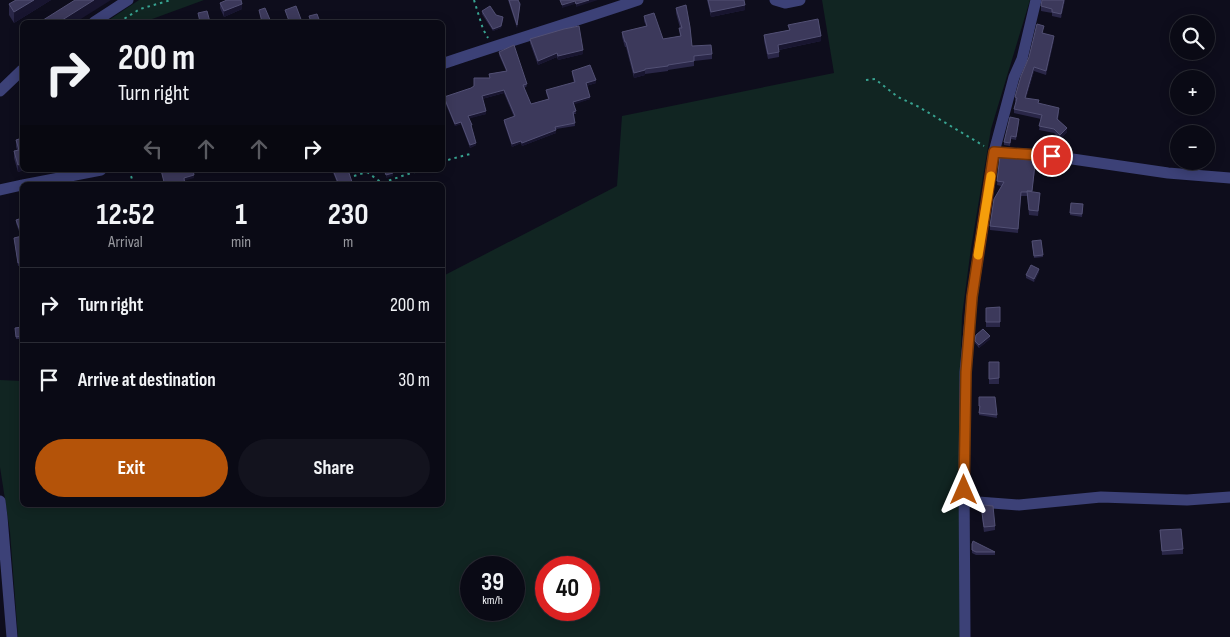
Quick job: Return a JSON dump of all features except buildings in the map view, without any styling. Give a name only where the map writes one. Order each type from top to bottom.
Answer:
[{"type":"street","points":[[97,20],[128,0]]},
{"type":"street","points":[[445,63],[638,0]]},
{"type":"street","points":[[775,0],[785,3],[800,0]]},
{"type":"street","points":[[965,637],[964,479],[966,372],[972,297],[994,152],[1014,77],[1022,59],[1036,0]]},
{"type":"street","points":[[0,91],[20,72]]},
{"type":"street","points":[[994,152],[1052,156],[1168,173],[1230,178]]},
{"type":"street","points":[[39,182],[91,172]]},
{"type":"street","points":[[0,190],[20,186]]},
{"type":"street","points":[[965,502],[1018,505],[1101,497],[1187,500],[1230,498]]},
{"type":"street","points":[[0,501],[12,637]]},
{"type":"path","points":[[122,20],[140,9],[171,0]]},
{"type":"path","points":[[474,0],[483,29],[493,47]]},
{"type":"path","points":[[866,80],[875,79],[898,97],[919,107],[994,152]]},
{"type":"path","points":[[445,161],[470,154]]},
{"type":"path","points":[[354,176],[364,172]]},
{"type":"path","points":[[368,172],[381,182]]},
{"type":"path","points":[[385,182],[415,172]]},
{"type":"green space","points":[[139,0],[204,0],[149,20],[109,20]]},
{"type":"green space","points":[[822,0],[1030,0],[991,129],[971,248],[962,316],[959,411],[965,637],[18,637],[10,532],[0,467],[0,380],[20,381],[20,507],[445,507],[445,275],[617,186],[622,116],[834,73]]},
{"type":"slow traffic","points":[[978,255],[991,176]]},
{"type":"route","points":[[964,490],[966,372],[972,297],[994,152],[1052,156]]}]
